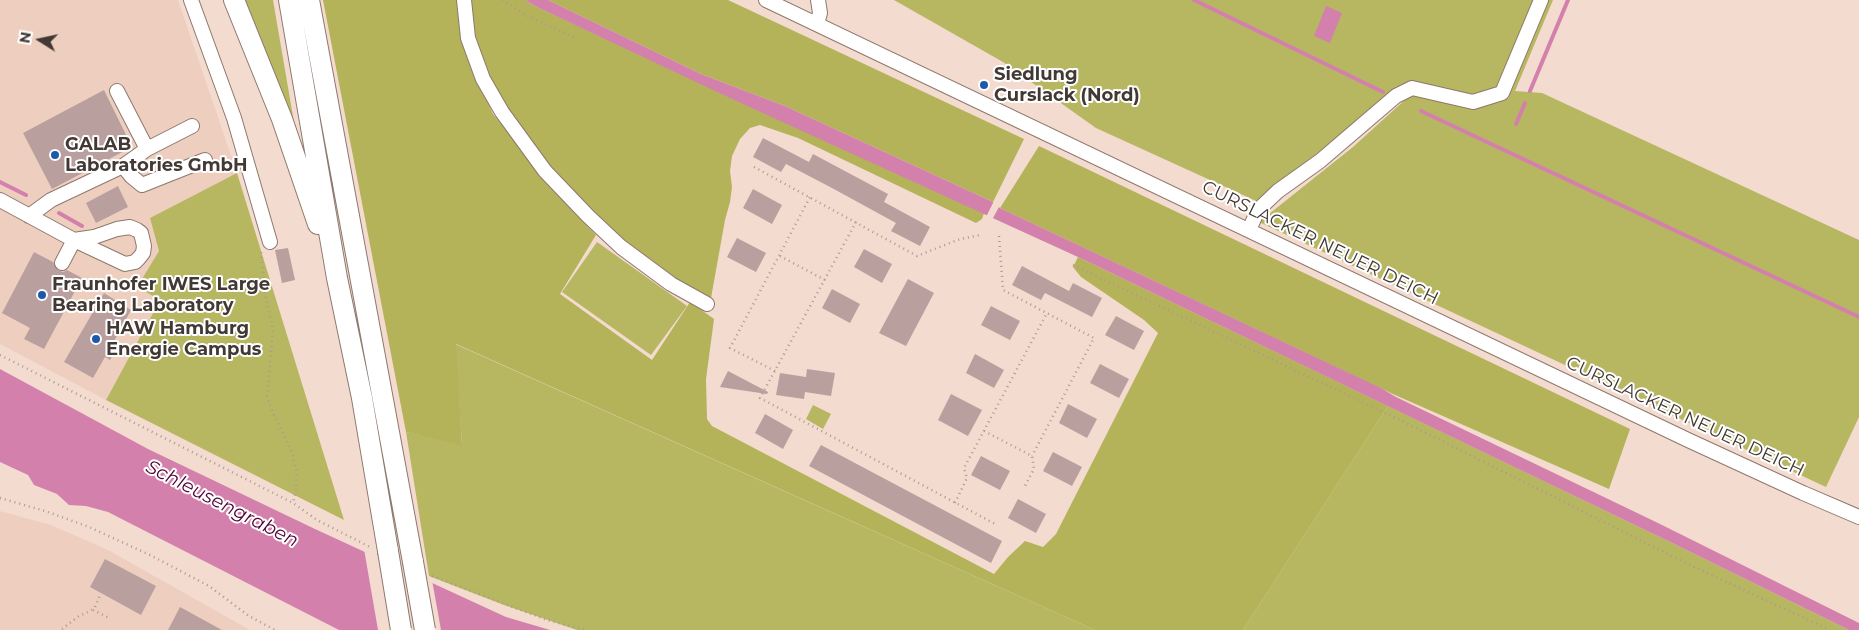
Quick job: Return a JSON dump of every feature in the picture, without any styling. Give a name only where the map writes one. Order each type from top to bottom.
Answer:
[{"type":"highway","points":[[234,0],[282,119],[337,278]]},
{"type":"highway","points":[[289,0],[337,278],[362,398],[382,550],[401,630]]},
{"type":"highway","points":[[309,0],[424,630]]},
{"type":"street","points":[[191,0],[234,118],[270,242]]},
{"type":"street","points":[[464,0],[468,38],[483,79],[502,112],[545,171],[621,247],[671,284],[707,304]]},
{"type":"street","name":"CURSLACKER NEUER DEICH","points":[[766,0],[1705,448],[1859,517]]},
{"type":"street","points":[[816,24],[820,13],[818,0]]},
{"type":"street","points":[[1248,230],[1258,210],[1278,191],[1320,161],[1396,96],[1412,88],[1473,102],[1502,93],[1541,0]]},
{"type":"street","points":[[117,91],[148,149]]},
{"type":"street","points":[[29,216],[57,197],[123,166],[148,149],[192,126]]},
{"type":"street","points":[[123,166],[142,185],[205,160]]},
{"type":"street","points":[[0,200],[74,240],[62,263]]},
{"type":"path","points":[[502,0],[528,16],[576,38]]},
{"type":"path","points":[[754,167],[918,256],[960,239],[980,235]]},
{"type":"path","points":[[775,371],[730,348],[810,197]]},
{"type":"path","points":[[856,222],[760,398],[997,526]]},
{"type":"path","points":[[999,236],[1003,290],[1094,338],[1032,456],[1034,469],[1025,486]]},
{"type":"path","points":[[270,242],[261,252],[264,294],[273,329],[267,397],[291,450],[297,472],[293,503]]},
{"type":"path","points":[[779,256],[825,280]]},
{"type":"path","points":[[1073,264],[1402,421],[1690,565],[1830,630]]},
{"type":"path","points":[[955,503],[967,478],[964,468],[1047,313]]},
{"type":"path","points":[[0,355],[293,503],[317,520],[382,550]]},
{"type":"path","points":[[984,431],[1032,456]]},
{"type":"path","points":[[0,498],[45,511],[80,524],[150,555],[209,586],[249,616],[275,630]]},
{"type":"path","points":[[429,575],[547,620],[586,630]]},
{"type":"path","points":[[62,629],[79,616],[94,608],[101,593]]},
{"type":"path","points":[[94,608],[110,618]]},
{"type":"shaded area","points":[[0,0],[178,0],[237,173],[150,218],[159,251],[137,287],[160,299],[106,400],[0,344]]},
{"type":"shaded area","points":[[243,0],[273,0],[296,134]]},
{"type":"shaded area","points":[[323,0],[460,0],[475,73],[493,114],[571,209],[596,235],[560,294],[652,360],[690,302],[714,319],[706,379],[707,419],[712,426],[994,574],[1025,541],[1043,547],[1056,534],[1158,333],[1144,320],[1081,277],[1073,267],[1078,257],[1388,406],[1243,630],[1095,630],[456,344],[462,445],[406,432]]},
{"type":"shaded area","points":[[470,0],[525,0],[984,213],[982,219],[976,223],[798,138],[760,125],[750,128],[740,139],[732,156],[730,202],[711,298],[657,269],[627,247],[544,163],[493,88],[474,38]]},
{"type":"shaded area","points":[[548,0],[728,0],[1024,139],[993,202],[785,106],[701,74]]},
{"type":"shaded area","points":[[894,0],[1553,0],[1515,91],[1542,93],[1859,240],[1859,417],[1826,487],[1259,222],[1353,147],[1407,98],[1395,92],[1256,201],[1096,128],[1003,62]]},
{"type":"shaded area","points":[[1039,146],[1630,429],[1609,489],[1395,395],[1000,208]]},
{"type":"shaded area","points":[[237,173],[344,520],[106,400],[160,300],[137,287],[159,251],[150,218]]},
{"type":"shaded area","points":[[597,242],[687,306],[651,355],[562,292]]},
{"type":"shaded area","points":[[455,344],[1095,630],[577,630],[504,605],[429,576],[406,432],[462,444]]},
{"type":"shaded area","points":[[813,405],[831,414],[823,429],[806,419]]},
{"type":"shaded area","points":[[1388,406],[1668,541],[1849,630],[1243,630]]},
{"type":"shaded area","points":[[0,511],[51,525],[108,550],[250,630],[0,630]]},
{"type":"water","points":[[525,0],[548,0],[701,74],[785,106],[993,202],[1000,208],[1381,388],[1396,397],[1658,523],[1859,623],[1859,630],[1849,630],[1078,257],[730,98]]},
{"type":"water","points":[[1326,6],[1342,13],[1330,43],[1314,36]]},
{"type":"water","name":"Schleusengraben","points":[[0,369],[148,449],[315,529],[506,617],[550,630],[339,630],[108,512],[86,506],[69,505],[57,494],[34,485],[28,475],[0,462]]},
{"type":"pier","points":[[994,201],[1000,205],[992,220],[986,217]]},
{"type":"pier","points":[[364,549],[432,580],[441,630],[378,630]]},
{"type":"building","points":[[104,90],[132,147],[52,189],[23,133]]},
{"type":"building","points":[[763,138],[809,162],[813,154],[888,194],[884,202],[930,227],[920,246],[891,231],[896,223],[832,188],[786,164],[781,172],[753,157]]},
{"type":"building","points":[[118,186],[128,207],[96,223],[86,203]]},
{"type":"building","points":[[753,189],[782,205],[772,224],[743,208]]},
{"type":"building","points":[[737,238],[766,253],[756,272],[727,257]]},
{"type":"building","points":[[288,248],[295,280],[282,283],[275,250]]},
{"type":"building","points":[[864,249],[892,264],[882,283],[854,267]]},
{"type":"building","name":"Fraunhofer IWES Large Bearing Laboratory","points":[[34,252],[53,262],[58,270],[63,272],[67,270],[82,278],[44,349],[24,339],[30,328],[2,313]]},
{"type":"building","points":[[1022,266],[1069,291],[1073,283],[1102,298],[1092,317],[1045,293],[1041,300],[1012,285]]},
{"type":"building","points":[[908,279],[934,293],[906,346],[879,333]]},
{"type":"building","points":[[832,289],[860,304],[850,323],[822,308]]},
{"type":"building","name":"HAW Hamburg Energie Campus","points":[[104,293],[131,310],[113,343],[117,346],[110,360],[105,357],[93,378],[64,362]]},
{"type":"building","points":[[991,306],[1020,321],[1010,340],[981,325]]},
{"type":"building","points":[[1116,316],[1144,331],[1134,350],[1105,335]]},
{"type":"building","points":[[975,354],[1004,370],[994,388],[966,373]]},
{"type":"building","points":[[1100,364],[1129,379],[1119,398],[1090,383]]},
{"type":"building","points":[[807,369],[835,373],[831,396],[805,392],[804,399],[776,395],[780,373],[806,377]]},
{"type":"building","points":[[728,371],[768,392],[767,394],[720,387]]},
{"type":"building","points":[[951,394],[982,410],[968,436],[938,420]]},
{"type":"building","points":[[1068,404],[1097,419],[1087,438],[1059,423]]},
{"type":"building","points":[[765,414],[793,430],[783,449],[755,433]]},
{"type":"building","points":[[821,445],[1002,541],[991,563],[809,466]]},
{"type":"building","points":[[1053,452],[1082,467],[1072,486],[1043,471]]},
{"type":"building","points":[[981,456],[1010,471],[1000,490],[971,475]]},
{"type":"building","points":[[1018,499],[1046,514],[1036,533],[1008,518]]},
{"type":"building","points":[[105,559],[156,586],[141,615],[90,587]]},
{"type":"building","points":[[180,607],[222,630],[168,630]]},
{"type":"waterway","points":[[1194,0],[1383,92]]},
{"type":"waterway","points":[[1530,91],[1568,0]]},
{"type":"waterway","points":[[1516,124],[1525,103]]},
{"type":"waterway","points":[[1421,111],[1859,317]]},
{"type":"waterway","points":[[0,182],[26,195]]},
{"type":"waterway","points":[[59,213],[82,226]]},
{"type":"place","name":"Siedlung Curslack (Nord)","points":[[984,85]]},
{"type":"place","name":"GALAB Laboratories GmbH","points":[[55,155]]},
{"type":"place","name":"Fraunhofer IWES Large Bearing Laboratory","points":[[42,295]]},
{"type":"place","name":"HAW Hamburg Energie Campus","points":[[96,339]]}]
